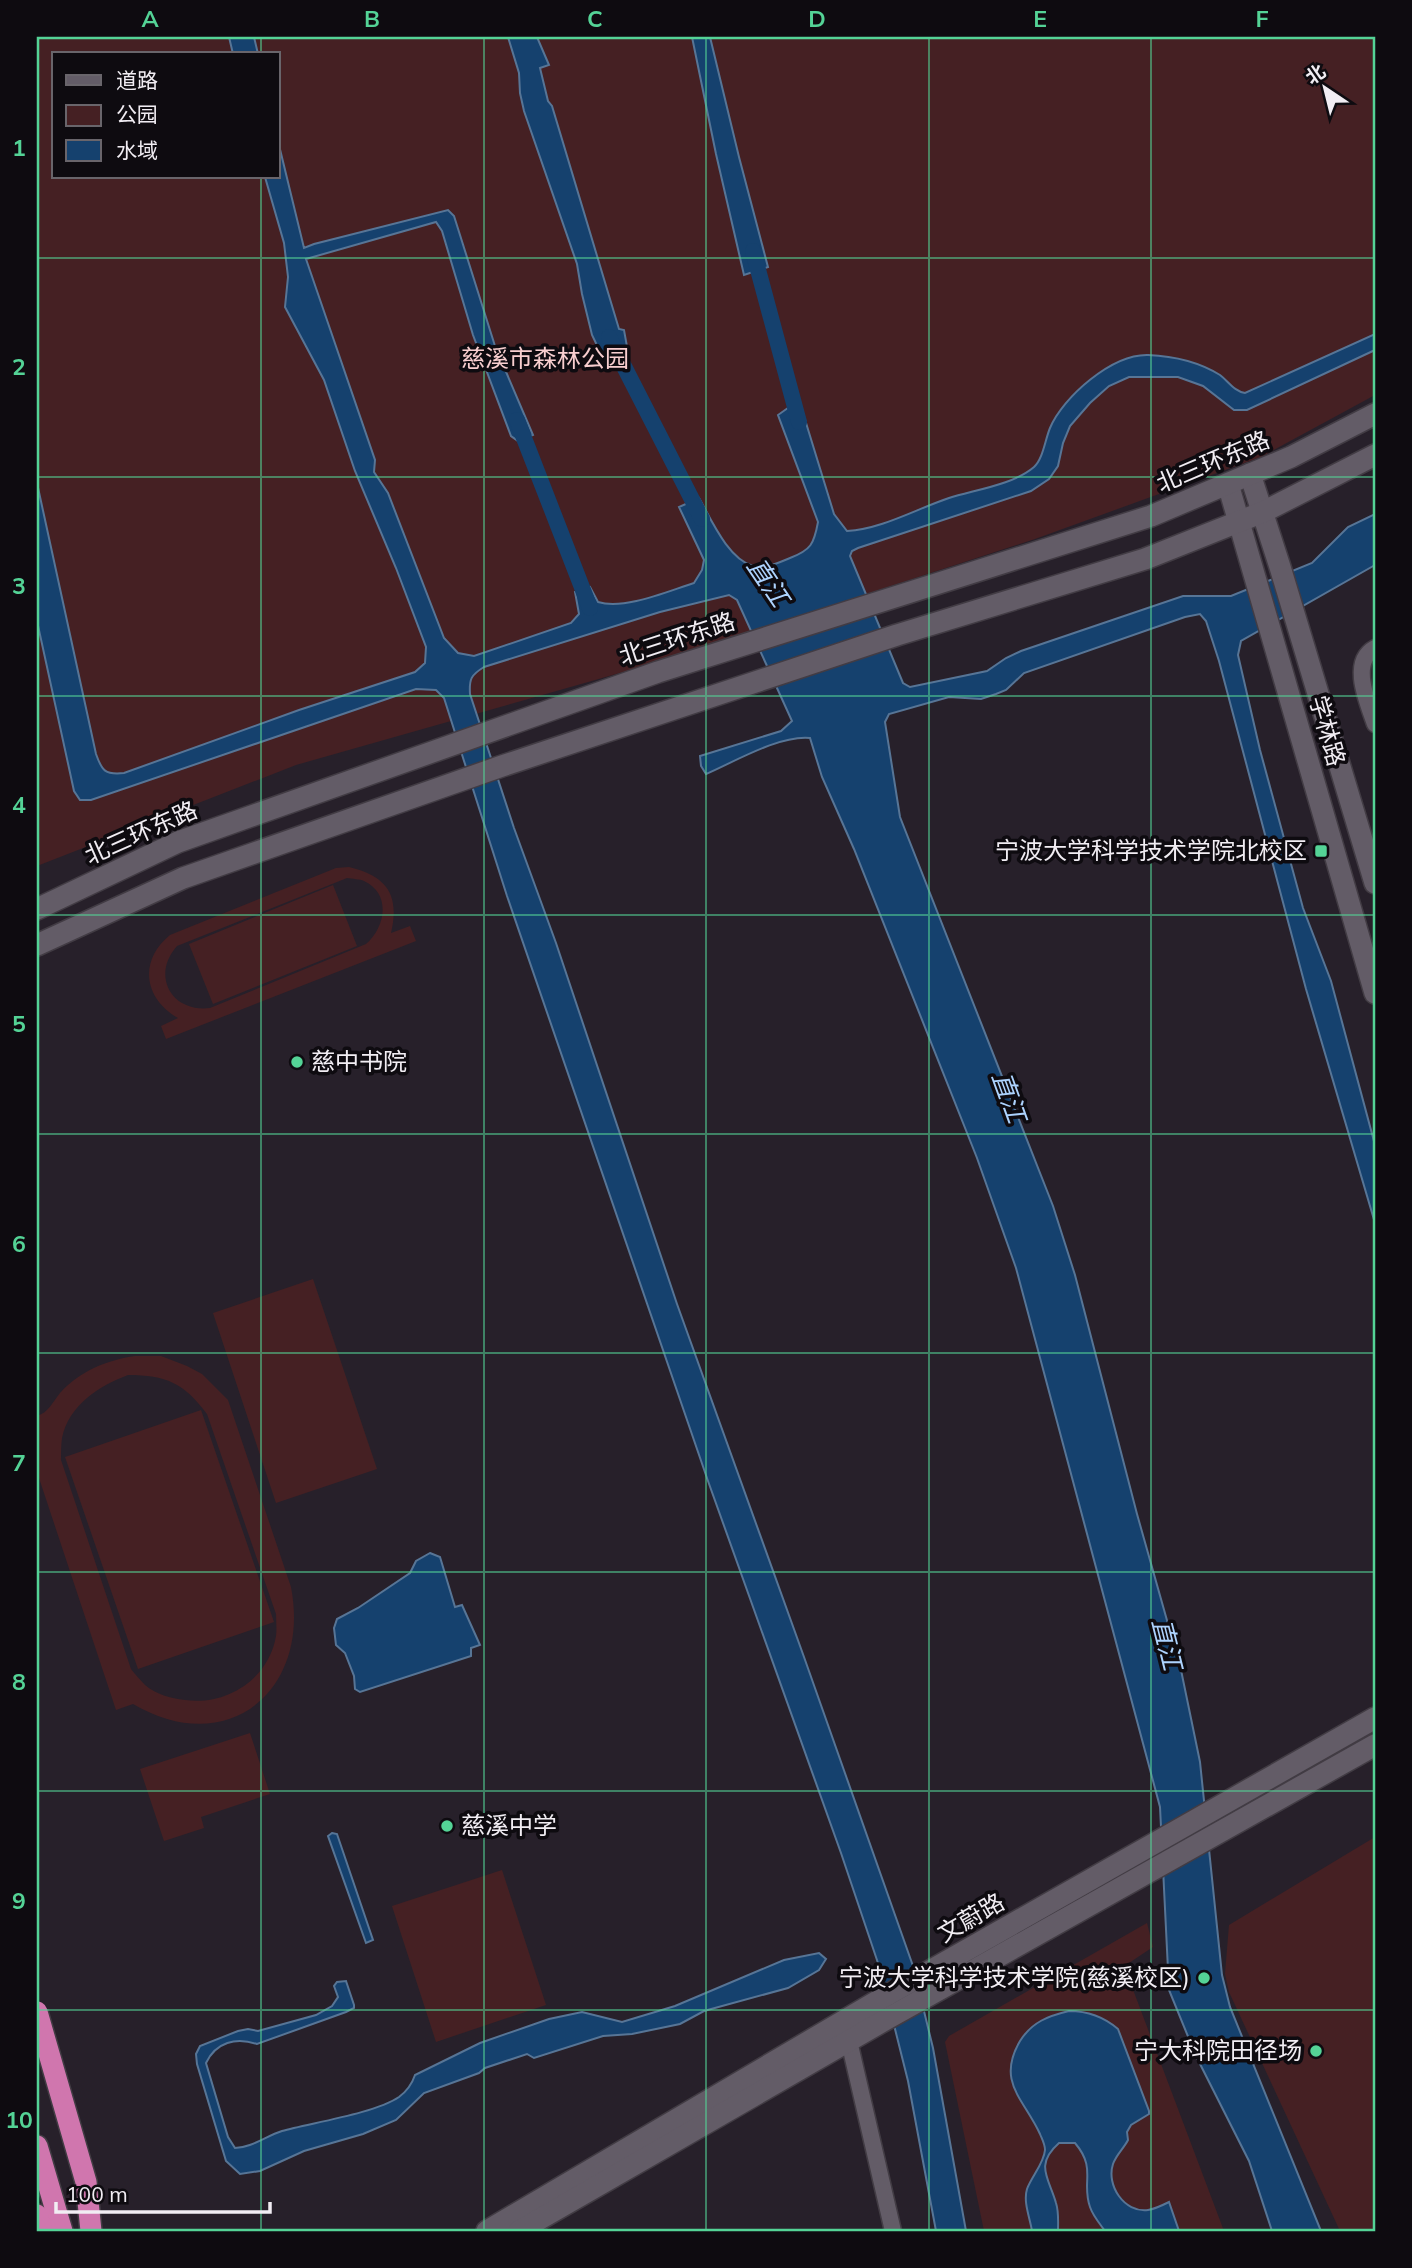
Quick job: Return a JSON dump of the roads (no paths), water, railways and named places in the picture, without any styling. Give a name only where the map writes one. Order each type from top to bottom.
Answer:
[{"type":"highway","points":[[37,2012],[86,2182],[91,2231]]},
{"type":"highway","points":[[37,2146],[62,2231]]},
{"type":"highway","points":[[37,2215],[42,2231]]},
{"type":"main road","name":"北三环东路","points":[[37,909],[178,842],[650,675],[1151,516],[1291,457],[1375,414]]},
{"type":"main road","points":[[37,945],[183,878],[502,766],[897,635],[1145,559],[1263,512],[1375,455]]},
{"type":"main road","name":"学林路","points":[[1250,474],[1375,883]]},
{"type":"main road","name":"学林路","points":[[1228,484],[1375,993]]},
{"type":"main road","name":"文蔚路","points":[[519,2231],[849,2041],[888,2007],[1144,1849],[1375,1718]]},
{"type":"main road","name":"文蔚路","points":[[487,2231],[888,2007],[1149,1872],[1375,1745]]},
{"type":"street","points":[[1375,648],[1364,658],[1362,678],[1375,724]]},
{"type":"street","points":[[849,2041],[892,2231]]},
{"type":"water","points":[[229,37],[254,37],[258,52],[233,52]]},
{"type":"water","points":[[508,37],[537,37],[549,65],[540,68],[548,101],[552,106],[619,329],[624,330],[628,352],[604,360],[592,335],[577,264],[524,111],[519,73]]},
{"type":"water","points":[[692,37],[710,37],[768,267],[744,275],[716,154]]},
{"type":"water","points":[[280,149],[304,248],[448,210],[454,216],[495,346],[533,435],[518,441],[511,436],[473,335],[442,231],[436,222],[306,259],[375,460],[374,472],[388,493],[444,638],[458,653],[474,656],[571,623],[579,614],[575,592],[590,587],[598,602],[621,604],[646,599],[694,583],[702,570],[704,560],[679,507],[699,498],[728,547],[744,562],[757,567],[767,566],[807,549],[813,541],[818,522],[778,415],[799,400],[834,514],[847,531],[886,523],[949,498],[1004,483],[1025,473],[1040,459],[1050,428],[1066,403],[1090,380],[1119,362],[1148,355],[1185,360],[1212,370],[1245,393],[1375,334],[1375,350],[1247,410],[1234,410],[1203,386],[1178,377],[1129,377],[1109,386],[1070,426],[1058,466],[1049,479],[1031,491],[858,548],[852,551],[850,556],[903,683],[910,687],[987,671],[1021,651],[1183,596],[1231,596],[1312,563],[1348,527],[1375,514],[1375,565],[1241,641],[1238,655],[1260,750],[1303,908],[1331,981],[1375,1145],[1375,1223],[1306,989],[1219,661],[1206,621],[1200,614],[1024,673],[1006,690],[996,694],[981,699],[949,697],[889,714],[885,722],[900,817],[1053,1206],[1075,1275],[1181,1670],[1200,1762],[1222,1975],[1230,2007],[1321,2231],[1272,2231],[1249,2161],[1196,2056],[1169,1990],[1160,1807],[1016,1268],[977,1158],[854,849],[822,777],[810,738],[798,738],[771,745],[706,774],[701,766],[700,756],[781,731],[792,721],[737,600],[729,595],[660,612],[484,667],[472,678],[470,694],[677,1304],[913,1966],[933,2048],[966,2231],[936,2231],[908,2081],[880,1969],[708,1481],[507,896],[444,698],[436,690],[416,689],[91,800],[80,800],[74,791],[37,621],[37,483],[96,754],[105,771],[124,773],[299,710],[415,672],[425,663],[426,647],[355,471],[324,380],[285,307],[288,277],[284,243],[265,178],[280,178]]},
{"type":"water","points":[[430,1553],[440,1557],[455,1607],[462,1605],[480,1645],[471,1648],[471,1656],[360,1692],[355,1689],[354,1676],[345,1653],[336,1645],[334,1628],[337,1619],[410,1573],[416,1561]]},
{"type":"water","points":[[337,1834],[373,1940],[366,1943],[328,1836]]},
{"type":"water","points":[[819,1953],[826,1959],[819,1970],[788,1988],[704,2011],[680,2024],[632,2034],[603,2036],[534,2058],[527,2054],[485,2068],[479,2073],[424,2093],[396,2120],[363,2134],[304,2151],[260,2171],[240,2174],[226,2161],[197,2064],[196,2054],[200,2046],[238,2031],[258,2031],[316,2015],[332,2006],[338,1997],[334,1986],[337,1982],[346,1981],[354,2008],[257,2044],[242,2041],[227,2043],[210,2056],[206,2063],[228,2137],[235,2148],[241,2147],[282,2131],[360,2113],[389,2103],[404,2092],[415,2075],[480,2043],[549,2019],[582,2012],[622,2022],[675,2006],[784,1960]]},
{"type":"water","points":[[1069,2011],[1095,2016],[1118,2029],[1149,2111],[1149,2114],[1131,2125],[1127,2132],[1128,2140],[1113,2164],[1112,2180],[1115,2189],[1125,2202],[1139,2210],[1159,2207],[1169,2202],[1179,2231],[1105,2231],[1090,2207],[1087,2168],[1082,2152],[1075,2143],[1059,2143],[1051,2151],[1045,2165],[1057,2206],[1058,2231],[1032,2231],[1026,2194],[1045,2148],[1015,2090],[1011,2068],[1013,2055],[1020,2041],[1035,2024]]},
{"type":"waterway","points":[[753,251],[799,422]]},
{"type":"waterway","name":"直江","points":[[609,337],[702,519]]},
{"type":"waterway","points":[[517,420],[590,608]]},
{"type":"place","name":"宁波大学科学技术学院北校区","points":[[1321,851]]},
{"type":"place","name":"慈中书院","points":[[297,1062]]},
{"type":"place","name":"慈溪中学","points":[[447,1826]]},
{"type":"place","name":"宁波大学科学技术学院(慈溪校区)","points":[[1204,1978]]},
{"type":"place","name":"宁大科院田径场","points":[[1316,2051]]},
{"type":"park label","name":"慈溪市森林公园","points":[[545,359]]}]
